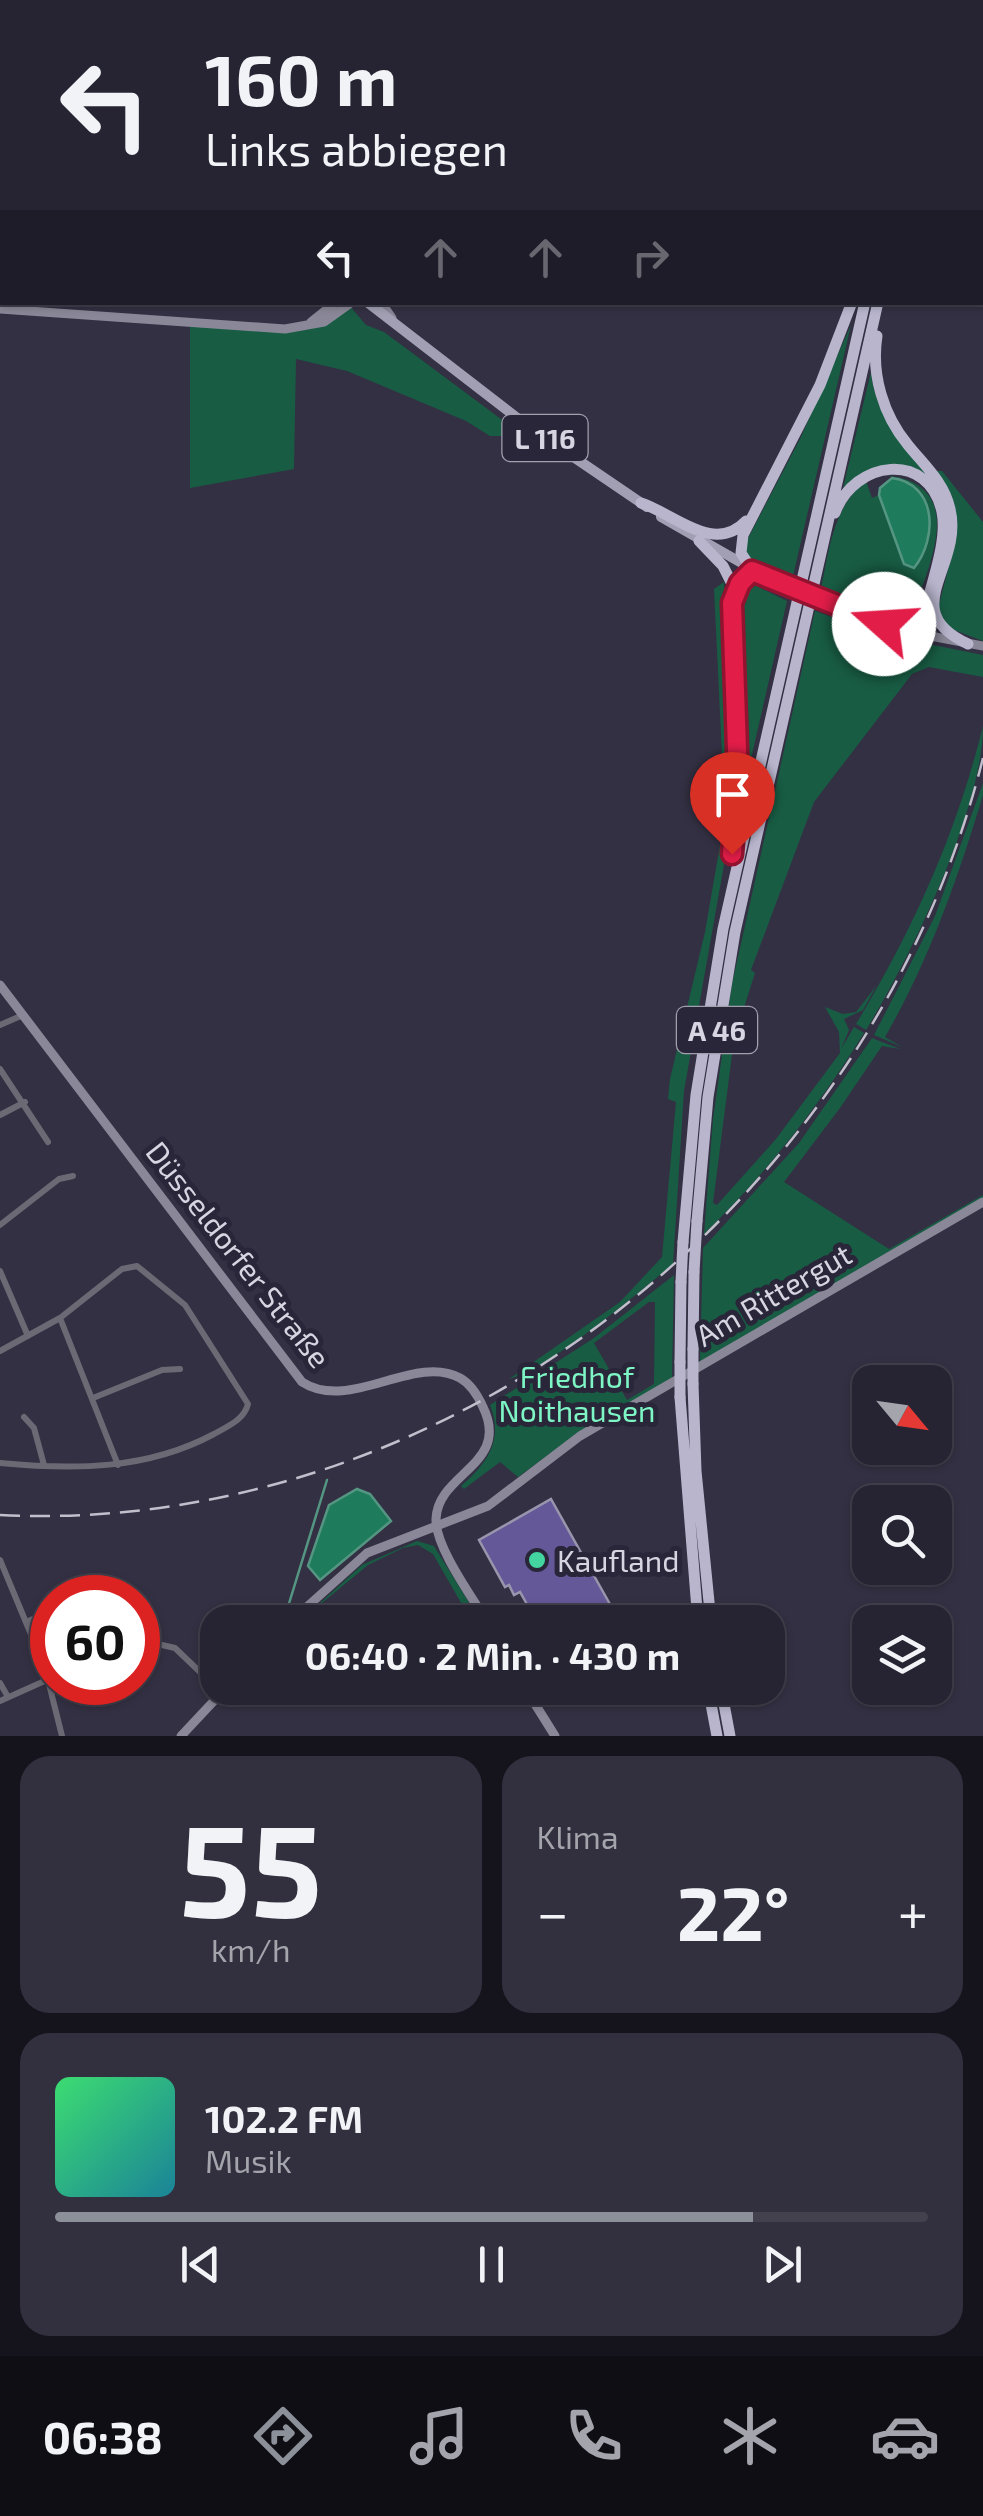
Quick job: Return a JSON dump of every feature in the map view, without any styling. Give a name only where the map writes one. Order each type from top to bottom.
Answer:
[{"type":"highway","points":[[732,603],[740,583],[752,571],[740,548],[810,406],[851,305]]},
{"type":"highway","name":"A 46","points":[[696,1605],[680,1397],[682,1242],[696,1095],[723,929],[863,305]]},
{"type":"highway","name":"A 46","points":[[709,1605],[697,1488],[692,1349],[697,1221],[708,1097],[725,984],[879,305]]},
{"type":"highway","points":[[880,305],[875,359],[883,399],[901,437],[940,484],[951,513],[950,543],[928,603],[911,618],[890,626]]},
{"type":"highway","points":[[818,565],[839,503],[853,483],[880,470],[907,472],[932,490],[942,516],[940,547],[920,634]]},
{"type":"highway","points":[[641,503],[716,536],[736,530],[758,506]]},
{"type":"highway","points":[[699,541],[728,574],[732,603],[738,778],[723,929]]},
{"type":"highway","points":[[928,603],[939,627],[968,644]]},
{"type":"highway","points":[[711,1705],[717,1736]]},
{"type":"highway","points":[[724,1705],[730,1736]]},
{"type":"main road","name":"L 116","points":[[371,305],[525,424],[699,541],[752,571],[835,608],[920,634]]},
{"type":"street","points":[[320,316],[326,305]]},
{"type":"street","points":[[300,327],[333,305]]},
{"type":"street","points":[[0,310],[190,327],[300,327],[331,319],[348,305]]},
{"type":"street","points":[[383,305],[407,335]]},
{"type":"street","name":"L 116","points":[[920,634],[983,646]]},
{"type":"street","name":"Düsseldorfer Straße","points":[[0,984],[302,1382],[320,1391],[335,1392],[438,1372],[455,1376],[472,1387],[488,1420],[487,1443],[477,1463],[443,1495],[436,1527]]},
{"type":"street","points":[[0,1026],[23,1015]]},
{"type":"street","points":[[0,1069],[48,1142]]},
{"type":"street","points":[[0,1115],[25,1102]]},
{"type":"street","points":[[0,1224],[60,1179],[72,1176]]},
{"type":"street","name":"Am Rittergut","points":[[308,1605],[358,1559],[389,1543],[488,1506],[584,1434],[983,1202]]},
{"type":"street","points":[[0,1351],[60,1318],[122,1268],[134,1266],[147,1270],[186,1304],[246,1396],[246,1412],[222,1430],[180,1450],[118,1465],[0,1462]]},
{"type":"street","points":[[0,1271],[28,1336]]},
{"type":"street","points":[[60,1318],[118,1465]]},
{"type":"street","points":[[94,1398],[162,1370],[180,1369]]},
{"type":"street","points":[[24,1417],[34,1428],[44,1466]]},
{"type":"street","points":[[436,1527],[478,1605]]},
{"type":"street","points":[[0,1560],[30,1632]]},
{"type":"street","points":[[26,1622],[30,1620]]},
{"type":"street","points":[[162,1645],[175,1648],[200,1670]]},
{"type":"street","points":[[0,1682],[4,1699],[30,1687]]},
{"type":"street","points":[[55,1705],[62,1736]]},
{"type":"street","points":[[181,1736],[209,1705]]},
{"type":"street","points":[[536,1705],[555,1736]]},
{"type":"green space","points":[[349,305],[366,325],[384,332],[513,428],[507,436],[490,436],[466,421],[347,371],[296,359],[294,469],[190,488],[190,323],[293,328]]},
{"type":"green space","points":[[851,325],[793,576],[787,577],[747,558],[744,546],[800,439]]},
{"type":"green space","points":[[871,372],[885,418],[935,483],[888,467],[866,471],[843,488]]},
{"type":"green space","points":[[936,471],[942,471],[983,522],[983,641],[944,626],[938,608],[952,555]]},
{"type":"green space","points":[[903,479],[926,492],[935,507],[937,526],[929,567],[914,609],[894,619],[820,593],[839,517],[866,481],[872,498],[879,495],[899,552]]},
{"type":"green space","points":[[724,582],[733,793],[728,842],[684,1091],[673,1264],[569,1346],[509,1379],[620,1302],[662,1257],[676,1102],[668,1099],[670,1079],[705,932],[725,816],[714,589]]},
{"type":"green space","points":[[748,582],[787,601],[741,803],[736,611],[741,591]]},
{"type":"green space","points":[[815,611],[878,634],[983,655],[983,677],[929,667],[912,674],[814,802],[751,970],[755,973],[734,1039],[713,1203],[717,1205],[776,1139],[840,1053],[839,1032],[825,1007],[843,1014],[856,1012],[877,985],[863,1010],[844,1019],[849,1030],[841,1049],[854,1027],[864,1033],[829,1087],[770,1163],[704,1234],[713,1119],[732,984]]},
{"type":"green space","points":[[983,726],[980,760],[958,840],[903,964],[866,1030],[856,1024],[931,880],[960,804]]},
{"type":"green space","points":[[983,783],[983,795],[953,888],[915,979],[885,1037],[902,1047],[874,1035],[935,916]]},
{"type":"green space","points":[[872,1038],[900,1049],[882,1046],[784,1182],[889,1249],[983,1198],[700,1362],[703,1248],[799,1143]]},
{"type":"green space","name":"Friedhof Noithausen","points":[[674,1275],[672,1378],[577,1434],[518,1477],[500,1462],[464,1489],[461,1486],[485,1460],[494,1440],[490,1405],[594,1338]],"holes":[[[649,1302],[655,1302],[654,1384],[627,1400],[594,1343]]]},
{"type":"green space","points":[[417,1541],[434,1546],[470,1605],[462,1605],[433,1554],[418,1545],[368,1565],[318,1605],[362,1565]]},
{"type":"shaded area","points":[[892,478],[918,490],[929,514],[927,542],[914,568],[904,564],[879,495],[880,488]]},
{"type":"shaded area","points":[[357,1489],[370,1494],[391,1521],[320,1580],[308,1566],[329,1505]]},
{"type":"building","name":"Kaufland","points":[[551,1499],[610,1605],[527,1605],[520,1592],[514,1595],[509,1585],[505,1587],[479,1540]]},
{"type":"waterway","points":[[289,1605],[327,1480]]},
{"type":"railway","points":[[0,1515],[168,1507],[330,1467],[482,1400],[621,1308],[744,1195],[847,1063],[928,917],[983,758]]},
{"type":"place","name":"Kaufland","points":[[537,1560]]},
{"type":"route","points":[[732,854],[738,735],[732,603],[740,583],[752,571],[818,601],[884,624]]}]
